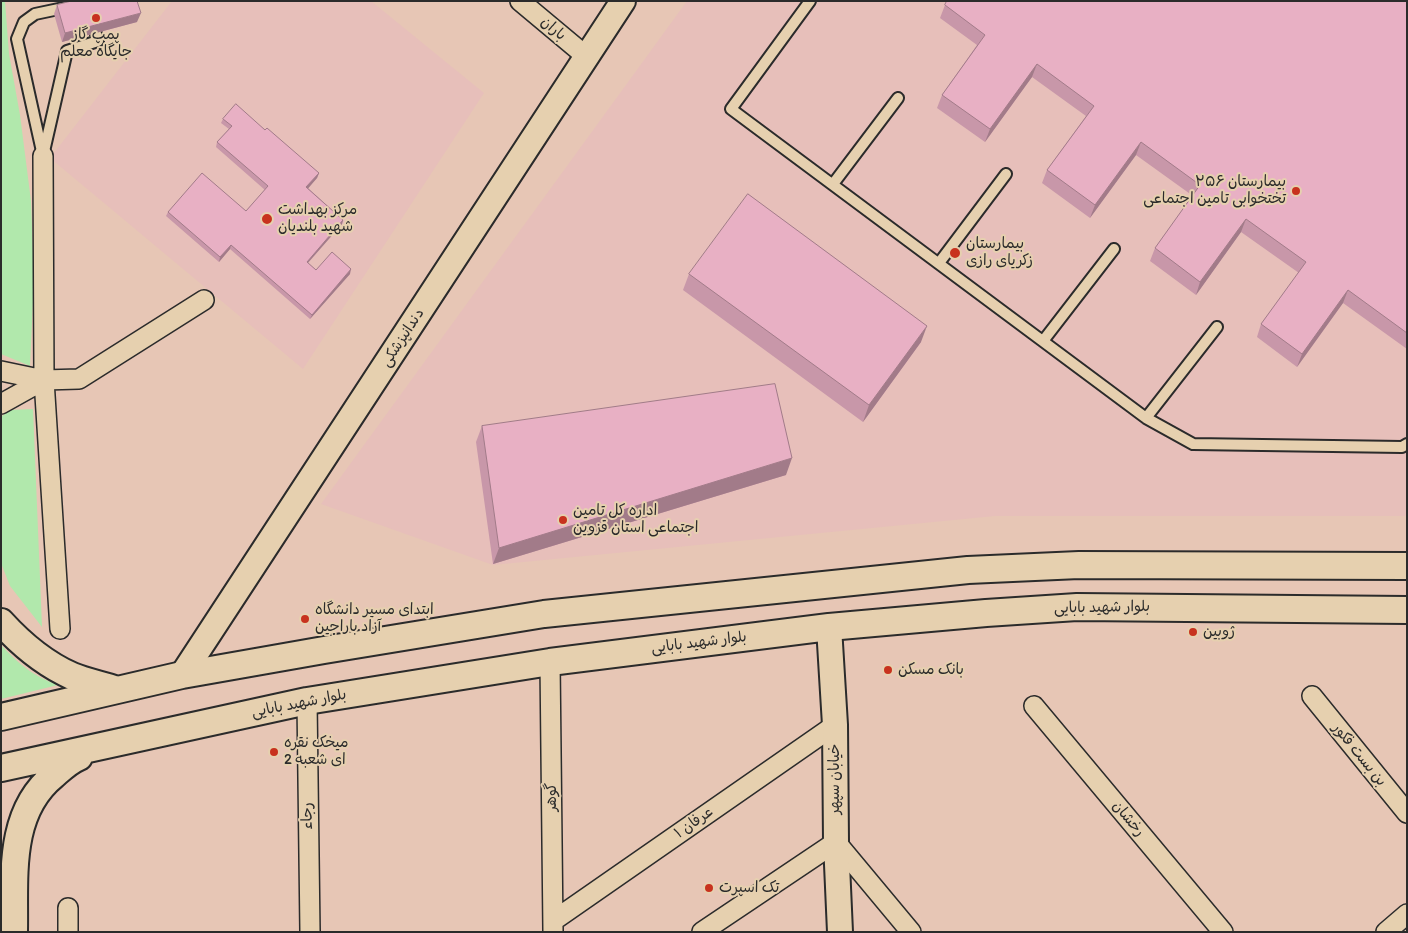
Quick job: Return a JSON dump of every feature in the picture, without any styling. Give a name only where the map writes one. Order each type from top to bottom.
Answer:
[{"type":"main road","points":[[1,717],[182,675],[544,614],[968,570],[1079,565],[1407,566]]},
{"type":"main road","name":"بلوار شهید بابایی","points":[[1,768],[307,701],[550,662],[829,626],[1077,607],[1407,610]]},
{"type":"main road","points":[[1,622],[13,635],[52,665],[73,676],[118,690]]},
{"type":"main road","points":[[14,932],[15,856],[26,812],[40,788],[55,774],[74,759],[105,746]]},
{"type":"street","name":"باران","points":[[520,1],[587,58]]},
{"type":"street","name":"دندانپزشکی","points":[[182,675],[623,1]]},
{"type":"street","points":[[43,156],[44,380],[60,629]]},
{"type":"street","points":[[1,371],[44,380],[79,378],[204,300]]},
{"type":"street","points":[[1,404],[44,380]]},
{"type":"street","name":"خیابان سپهر","points":[[829,626],[835,725],[836,842],[840,932]]},
{"type":"street","name":"گوهر","points":[[550,662],[553,926]]},
{"type":"street","name":"بن بست فكور","points":[[1312,696],[1407,814]]},
{"type":"street","name":"رجاء","points":[[307,701],[310,932]]},
{"type":"street","name":"رخشان","points":[[1034,706],[1223,932]]},
{"type":"street","name":"عرفان ۱","points":[[553,926],[835,725]]},
{"type":"street","points":[[702,932],[836,842],[911,932]]},
{"type":"street","points":[[68,908],[68,932]]},
{"type":"street","points":[[1386,932],[1407,914]]},
{"type":"lane","points":[[810,1],[731,109],[1146,418],[1192,444],[1402,447],[1407,444]]},
{"type":"lane","points":[[87,3],[98,41],[68,52],[43,156],[17,39],[24,22],[35,14],[87,3]]},
{"type":"lane","points":[[833,184],[898,98]]},
{"type":"lane","points":[[939,263],[1006,174]]},
{"type":"lane","points":[[1044,341],[1114,249]]},
{"type":"lane","points":[[1146,418],[1217,327]]},
{"type":"shaded area","points":[[172,1],[371,1],[484,93],[303,369],[50,158]]},
{"type":"shaded area","name":"بیمارستان زکریای رازی","points":[[687,1],[1407,1],[1407,514],[1405,516],[995,516],[493,565],[321,504]]},
{"type":"green space","points":[[1,1],[5,1],[9,54],[20,115],[31,201],[34,279],[30,366],[1,354]]},
{"type":"green space","points":[[33,409],[42,627],[10,586],[1,563],[1,417],[9,410]]},
{"type":"green space","points":[[1,645],[27,669],[41,678],[58,685],[1,699]]},
{"type":"building","name":"پمپ گاز جایگاه معلم","points":[[72,1],[137,1],[141,13],[65,33],[57,5]]},
{"type":"building","name":"بیمارستان ۲۵۶ تختخوابی تامین اجتماعی","points":[[947,1],[1407,1],[1407,333],[1348,290],[1302,354],[1261,324],[1306,262],[1246,219],[1200,282],[1155,248],[1200,185],[1141,142],[1095,205],[1047,170],[1094,106],[1037,64],[990,129],[942,95],[985,35],[945,5]]},
{"type":"building","points":[[236,104],[319,173],[306,187],[343,220],[307,262],[316,270],[332,252],[351,269],[312,315],[231,245],[220,257],[168,212],[202,173],[246,211],[268,186],[217,142],[232,126],[223,119]]},
{"type":"building","points":[[748,194],[927,326],[869,405],[689,274]]},
{"type":"building","name":"اداره کل تامین اجتماعی استان قزوین","points":[[775,384],[792,458],[499,548],[482,426]]},
{"type":"place","name":"پمپ گاز جایگاه معلم","points":[[96,18]]},
{"type":"place","name":"بیمارستان ۲۵۶ تختخوابی تامین اجتماعی","points":[[1296,191]]},
{"type":"place","name":"مرکز بهداشت شهید بلندیان","points":[[267,219]]},
{"type":"place","name":"بیمارستان زکریای رازی","points":[[955,253]]},
{"type":"place","name":"اداره کل تامین اجتماعی استان قزوین","points":[[563,520]]},
{"type":"place","name":"ابتدای مسیر دانشگاه آزاد باراجین","points":[[305,619]]},
{"type":"place","name":"ژوبین","points":[[1193,632]]},
{"type":"place","name":"بانک مسکن","points":[[888,670]]},
{"type":"place","name":"میخک نقره ای شعبه 2","points":[[274,752]]},
{"type":"place","name":"تک اسپرت","points":[[709,888]]}]
